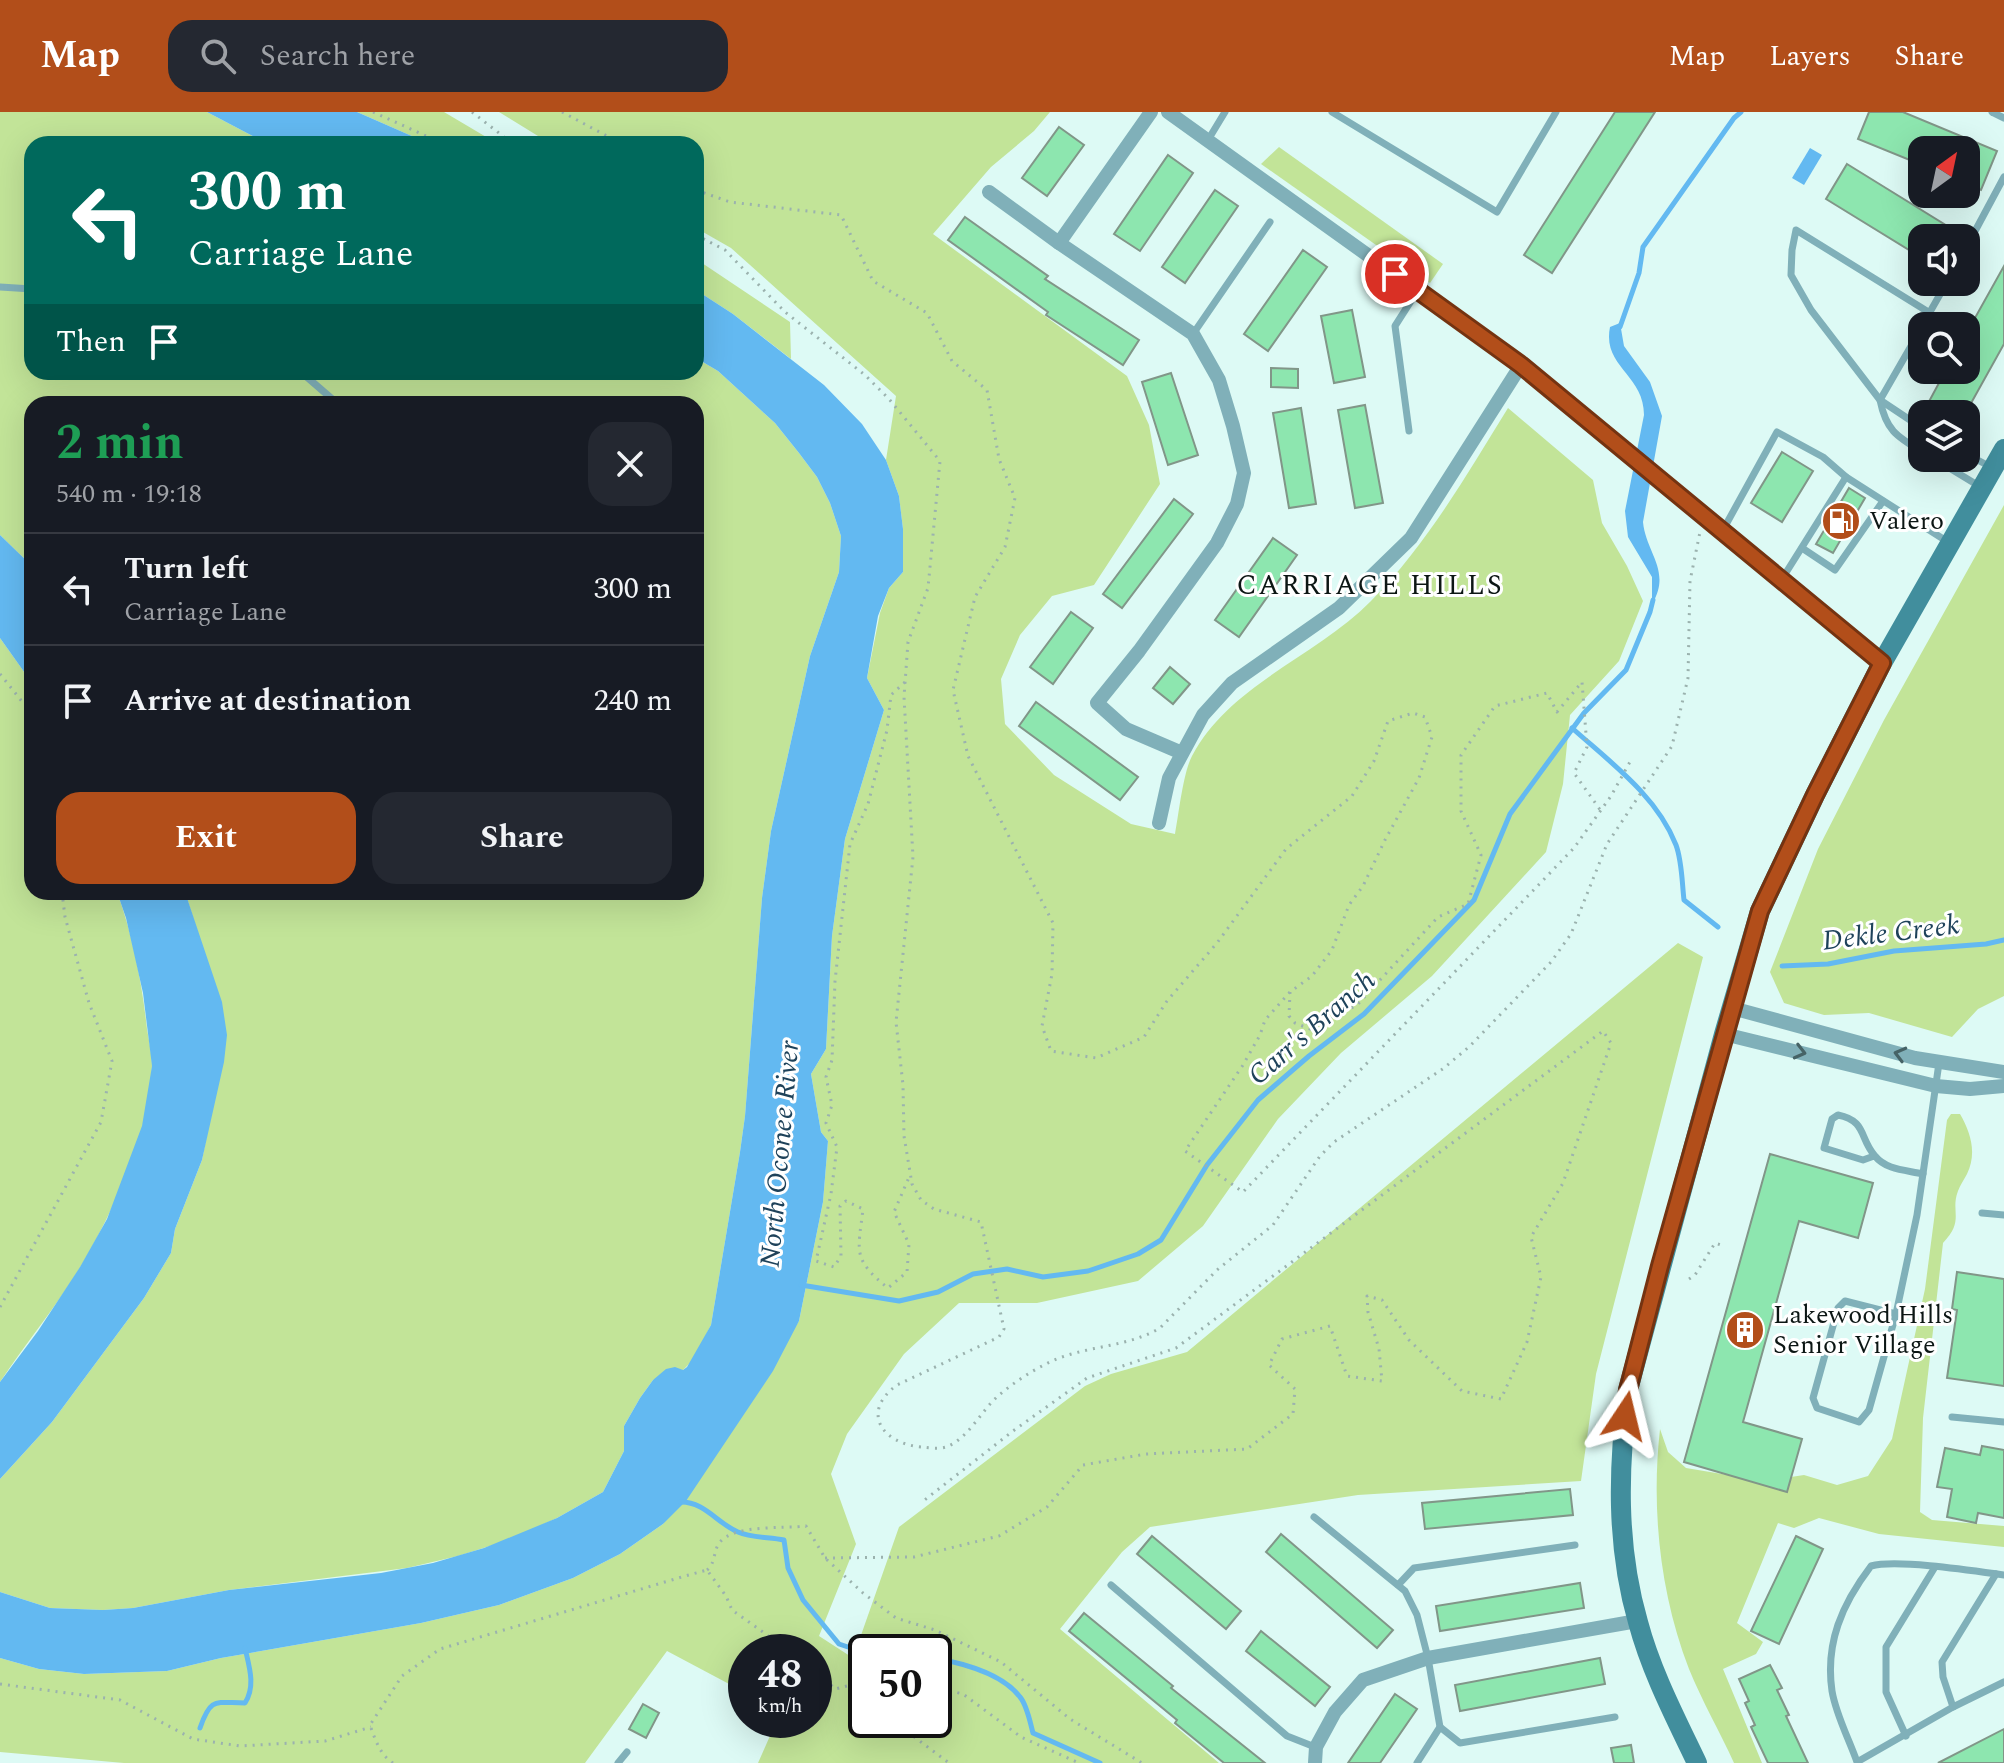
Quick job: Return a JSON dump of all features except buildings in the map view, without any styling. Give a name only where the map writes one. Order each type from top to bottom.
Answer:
[{"type":"main road","points":[[1697,1763],[1653,1667],[1637,1621],[1622,1543],[1621,1456],[1628,1390],[1760,911],[1882,663],[2004,449]]},
{"type":"street","points":[[1059,243],[1151,112]]},
{"type":"street","points":[[1168,112],[1521,365],[1882,663]]},
{"type":"street","points":[[989,192],[1193,334],[1219,380],[1244,473],[1237,504],[1217,543],[1097,703],[1126,729],[1182,753]]},
{"type":"street","points":[[1159,823],[1169,778],[1203,715],[1232,683],[1339,608],[1411,538],[1521,365]]},
{"type":"street","points":[[1732,1008],[1939,1063],[2004,1072]]},
{"type":"street","points":[[1724,1034],[1936,1086],[1970,1089],[2004,1086]]},
{"type":"street","points":[[1315,1763],[1316,1747],[1335,1712],[1363,1680],[1428,1658],[1637,1621]]},
{"type":"lane","points":[[1208,140],[1225,112]]},
{"type":"lane","points":[[1332,112],[1497,212],[1556,112]]},
{"type":"lane","points":[[1992,112],[2004,118]]},
{"type":"lane","points":[[1979,224],[2004,177]]},
{"type":"lane","points":[[1193,334],[1270,222]]},
{"type":"lane","points":[[1908,419],[1880,400],[1811,310],[1791,275],[1796,230],[1928,312]]},
{"type":"lane","points":[[0,287],[24,288]]},
{"type":"lane","points":[[1409,431],[1395,326],[1418,290]]},
{"type":"lane","points":[[1908,351],[1880,400],[1884,419],[1893,433],[1908,443]]},
{"type":"lane","points":[[310,380],[329,396]]},
{"type":"lane","points":[[1723,530],[1777,432],[1823,457],[1846,477],[1950,543]]},
{"type":"lane","points":[[1905,441],[1908,438]]},
{"type":"lane","points":[[1980,462],[1993,469]]},
{"type":"lane","points":[[1956,472],[1982,488]]},
{"type":"lane","points":[[1782,579],[1846,477]]},
{"type":"lane","points":[[1802,548],[1835,570],[1883,501]]},
{"type":"lane","points":[[1896,1314],[1845,1301],[1838,1308],[1813,1398],[1817,1408],[1859,1422],[1869,1410],[1896,1314],[1917,1215],[1939,1063]]},
{"type":"lane","points":[[1874,1156],[1863,1160],[1824,1148],[1832,1119],[1838,1115],[1859,1125],[1874,1156],[1888,1167],[1923,1174]]},
{"type":"lane","points":[[1982,1213],[2004,1215]]},
{"type":"lane","points":[[1952,1417],[2004,1422]]},
{"type":"lane","points":[[1314,1517],[1405,1591],[1417,1615],[1440,1727],[1460,1743],[1615,1717]]},
{"type":"lane","points":[[1398,1585],[1414,1568],[1575,1545]]},
{"type":"lane","points":[[1953,1707],[1943,1677],[1942,1662],[2000,1575],[1935,1567],[1871,1566],[1845,1604],[1830,1651],[1832,1693],[1857,1762],[1953,1707],[2004,1682]]},
{"type":"lane","points":[[1906,1736],[1886,1692],[1886,1647],[1935,1567]]},
{"type":"lane","points":[[1111,1585],[1287,1736],[1316,1747]]},
{"type":"lane","points":[[1417,1763],[1440,1727]]},
{"type":"lane","points":[[618,1763],[627,1752]]},
{"type":"path","points":[[373,112],[426,136]]},
{"type":"path","points":[[472,112],[503,136]]},
{"type":"path","points":[[562,112],[607,136]]},
{"type":"path","points":[[704,193],[730,202],[841,215],[873,281],[927,313],[952,361],[987,390],[999,459],[1015,498],[1005,547],[975,597],[953,690],[968,756],[1053,923],[1052,974],[1042,1026],[1051,1051],[1096,1058],[1144,1037],[1167,1001],[1217,943],[1286,849],[1352,796],[1374,761],[1388,721],[1413,713],[1425,717],[1432,737],[1419,778],[1370,874],[1349,905],[1332,950],[1312,976],[1290,992],[1265,1020],[1243,1065],[1185,1151],[1243,1192],[1574,848],[1601,811],[1631,760]]},
{"type":"path","points":[[704,239],[725,250],[785,312],[865,375],[899,410],[940,461],[928,588],[908,642],[905,682],[913,857],[896,1022],[903,1085],[904,1136],[910,1174],[921,1200],[945,1213],[972,1217],[981,1222],[1004,1329],[999,1337],[897,1385],[885,1394],[879,1405],[881,1428],[889,1438],[907,1446],[945,1447],[959,1438],[997,1397],[1046,1363],[1075,1352],[1148,1335],[1160,1328],[1217,1270],[1273,1225],[1320,1156],[1334,1142],[1453,1060],[1551,962],[1571,934],[1618,824],[1672,746],[1688,678],[1690,581],[1698,535],[1711,520]]},
{"type":"path","points":[[0,674],[24,704]]},
{"type":"path","points":[[905,682],[891,695],[887,730],[868,804],[850,844],[835,981],[832,1060],[826,1077],[832,1105],[826,1123],[837,1147],[831,1194],[816,1261],[834,1267],[841,1256],[840,1206],[846,1201],[863,1209],[858,1252],[868,1271],[888,1288],[907,1272],[909,1244],[894,1212],[910,1174]]},
{"type":"path","points":[[1290,992],[1289,1016],[1295,1023],[1310,1029],[1357,1005],[1438,917],[1468,904],[1481,855],[1461,811],[1461,755],[1495,706],[1547,693],[1557,712],[1582,682],[1587,747],[1574,773],[1601,811]]},
{"type":"path","points":[[0,1307],[101,1122],[112,1061],[89,1003],[63,900]]},
{"type":"path","points":[[825,1558],[914,1557],[999,1536],[1047,1507],[1083,1465],[1146,1454],[1247,1449],[1293,1414],[1295,1389],[1269,1365],[1282,1339],[1330,1326],[1347,1376],[1382,1381],[1379,1349],[1368,1312],[1367,1296],[1382,1300],[1409,1340],[1462,1391],[1501,1399],[1527,1342],[1541,1277],[1531,1237],[1563,1183],[1611,1043],[1603,1031],[1176,1348],[1087,1378],[922,1502]]},
{"type":"path","points":[[1689,1279],[1695,1275],[1715,1243],[1724,1246]]},
{"type":"path","points":[[0,1684],[120,1700],[193,1739],[240,1746],[325,1741],[371,1727],[402,1676],[440,1649],[707,1570],[712,1566],[719,1543],[729,1536],[750,1529],[806,1526],[825,1558],[896,1618],[935,1630],[1001,1662],[1070,1719],[1142,1763]]},
{"type":"path","points":[[707,1570],[732,1610],[766,1634]]},
{"type":"path","points":[[952,1691],[963,1694],[1021,1737],[1079,1763]]},
{"type":"path","points":[[371,1727],[386,1759],[393,1763]]},
{"type":"path","points":[[916,1738],[949,1763]]},
{"type":"green space","points":[[0,112],[207,112],[253,136],[24,136],[24,380],[704,380],[704,363],[718,371],[775,423],[817,477],[841,536],[839,572],[810,656],[771,831],[762,898],[745,1116],[711,1325],[693,1360],[683,1370],[653,1380],[640,1398],[624,1426],[624,1451],[603,1492],[509,1540],[407,1568],[229,1590],[133,1608],[103,1610],[50,1608],[0,1592],[0,1479],[52,1422],[144,1298],[171,1253],[175,1229],[202,1160],[211,1114],[198,933],[188,900],[704,900],[704,396],[24,396],[24,558],[0,535]]},
{"type":"green space","points":[[357,112],[444,112],[484,136],[412,136]]},
{"type":"green space","points":[[499,112],[1050,112],[1034,131],[991,167],[933,234],[1127,376],[1149,425],[1160,484],[1094,585],[1052,596],[1020,635],[1001,679],[1005,724],[1054,775],[1131,824],[1175,834],[1189,763],[1208,731],[1251,690],[1325,639],[1371,601],[1428,533],[1508,408],[1593,480],[1602,523],[1643,601],[1619,661],[1570,715],[1563,784],[1546,852],[1432,976],[1341,1053],[1278,1119],[1203,1226],[1138,1281],[1037,1303],[959,1303],[904,1354],[847,1434],[831,1474],[856,1544],[820,1634],[728,1634],[728,1683],[667,1651],[585,1763],[124,1763],[0,1752],[0,1658],[39,1669],[84,1674],[167,1671],[221,1658],[421,1623],[499,1605],[573,1578],[620,1554],[663,1524],[799,1321],[823,1202],[828,1141],[821,1132],[811,1074],[826,1049],[832,936],[845,839],[884,710],[867,678],[880,613],[889,588],[903,572],[899,496],[886,460],[896,396],[731,248],[704,233],[704,136],[538,136]]},
{"type":"green space","points":[[1279,147],[1443,264],[1430,283],[1261,164]]},
{"type":"green space","points":[[704,264],[790,322],[791,359],[704,295]]},
{"type":"green space","points":[[2004,505],[2004,996],[1978,1009],[1952,1037],[1869,1013],[1824,1015],[1784,1003],[1770,972],[1818,849],[1884,720]]},
{"type":"green space","points":[[0,638],[24,672],[24,900],[120,900],[136,960],[152,1066],[150,1091],[138,1143],[105,1221],[71,1281],[0,1382]]},
{"type":"green space","points":[[1678,943],[1703,957],[1596,1374],[1581,1481],[1358,1495],[1150,1527],[1122,1552],[1060,1629],[1219,1763],[758,1763],[769,1738],[832,1738],[832,1644],[848,1655],[848,1738],[952,1738],[952,1634],[861,1634],[899,1527],[1085,1386],[1111,1374],[1187,1352]]},
{"type":"green space","points":[[1951,1114],[1960,1114],[1964,1121],[1970,1136],[1972,1158],[1956,1198],[1954,1228],[1943,1243],[1923,1418],[1920,1512],[1932,1520],[2004,1526],[2004,1547],[1879,1534],[1819,1518],[1794,1528],[1778,1523],[1737,1623],[1763,1642],[1756,1654],[1723,1669],[1762,1763],[1734,1763],[1689,1669],[1671,1611],[1660,1551],[1658,1520],[1660,1429],[1668,1452],[1686,1468],[1764,1481],[1804,1475],[1837,1485],[1868,1476],[1892,1439],[1925,1289],[1947,1120]]},
{"type":"water","points":[[207,112],[357,112],[412,136],[253,136]]},
{"type":"water","points":[[1810,148],[1822,155],[1804,185],[1792,178]]},
{"type":"water","name":"North Oconee River","points":[[704,295],[824,385],[862,424],[886,460],[899,496],[903,529],[903,572],[889,588],[878,616],[867,678],[884,710],[845,839],[832,936],[826,1049],[811,1074],[821,1132],[828,1141],[823,1202],[799,1321],[773,1371],[686,1501],[663,1524],[620,1554],[573,1578],[499,1605],[421,1623],[221,1658],[167,1671],[84,1674],[39,1669],[0,1658],[0,1592],[50,1608],[133,1608],[229,1590],[381,1573],[433,1563],[484,1548],[557,1518],[603,1492],[624,1451],[624,1426],[640,1398],[666,1369],[675,1367],[683,1370],[687,1367],[711,1325],[745,1116],[762,898],[771,831],[810,656],[839,572],[841,536],[817,477],[775,423],[718,371],[704,363]]},
{"type":"water","points":[[1620,323],[1624,346],[1650,382],[1662,416],[1643,522],[1659,572],[1652,604],[1652,577],[1628,537],[1625,511],[1644,415],[1638,390],[1617,362],[1609,341],[1610,327]]},
{"type":"water","points":[[0,535],[24,558],[24,672],[0,638]]},
{"type":"water","points":[[120,900],[188,900],[222,1002],[227,1035],[224,1062],[202,1160],[175,1229],[171,1253],[144,1298],[52,1422],[0,1479],[0,1382],[38,1331],[107,1219],[142,1126],[152,1066],[143,993]]},
{"type":"waterway","name":"Carr's Branch","points":[[1620,327],[1639,273],[1643,247],[1741,112]]},
{"type":"waterway","name":"Carr's Branch","points":[[801,1285],[899,1301],[938,1292],[973,1274],[1007,1269],[1043,1277],[1088,1271],[1138,1254],[1161,1240],[1207,1165],[1258,1100],[1364,1014],[1474,900],[1510,814],[1584,713],[1626,670],[1653,600]]},
{"type":"waterway","points":[[1572,728],[1617,767],[1657,811],[1678,851],[1684,900],[1718,927]]},
{"type":"waterway","name":"Dekle Creek","points":[[1782,966],[1828,964],[1894,951],[2004,940]]},
{"type":"waterway","points":[[680,1502],[704,1509],[743,1534],[784,1540],[788,1568],[803,1600],[839,1644],[848,1647]]},
{"type":"waterway","points":[[200,1728],[211,1706],[221,1702],[245,1703],[251,1683],[245,1648]]},
{"type":"waterway","points":[[952,1662],[1003,1681],[1022,1700],[1033,1733],[1100,1763]]},
{"type":"place","name":"Valero","points":[[1841,521]]},
{"type":"place","name":"Lakewood Hills Senior Village","points":[[1745,1330]]},
{"type":"district","name":"CARRIAGE HILLS","points":[[1370,585]]},
{"type":"route","points":[[1395,274],[1521,365],[1882,663],[1760,911],[1660,1266],[1628,1390],[1625,1416]]}]
